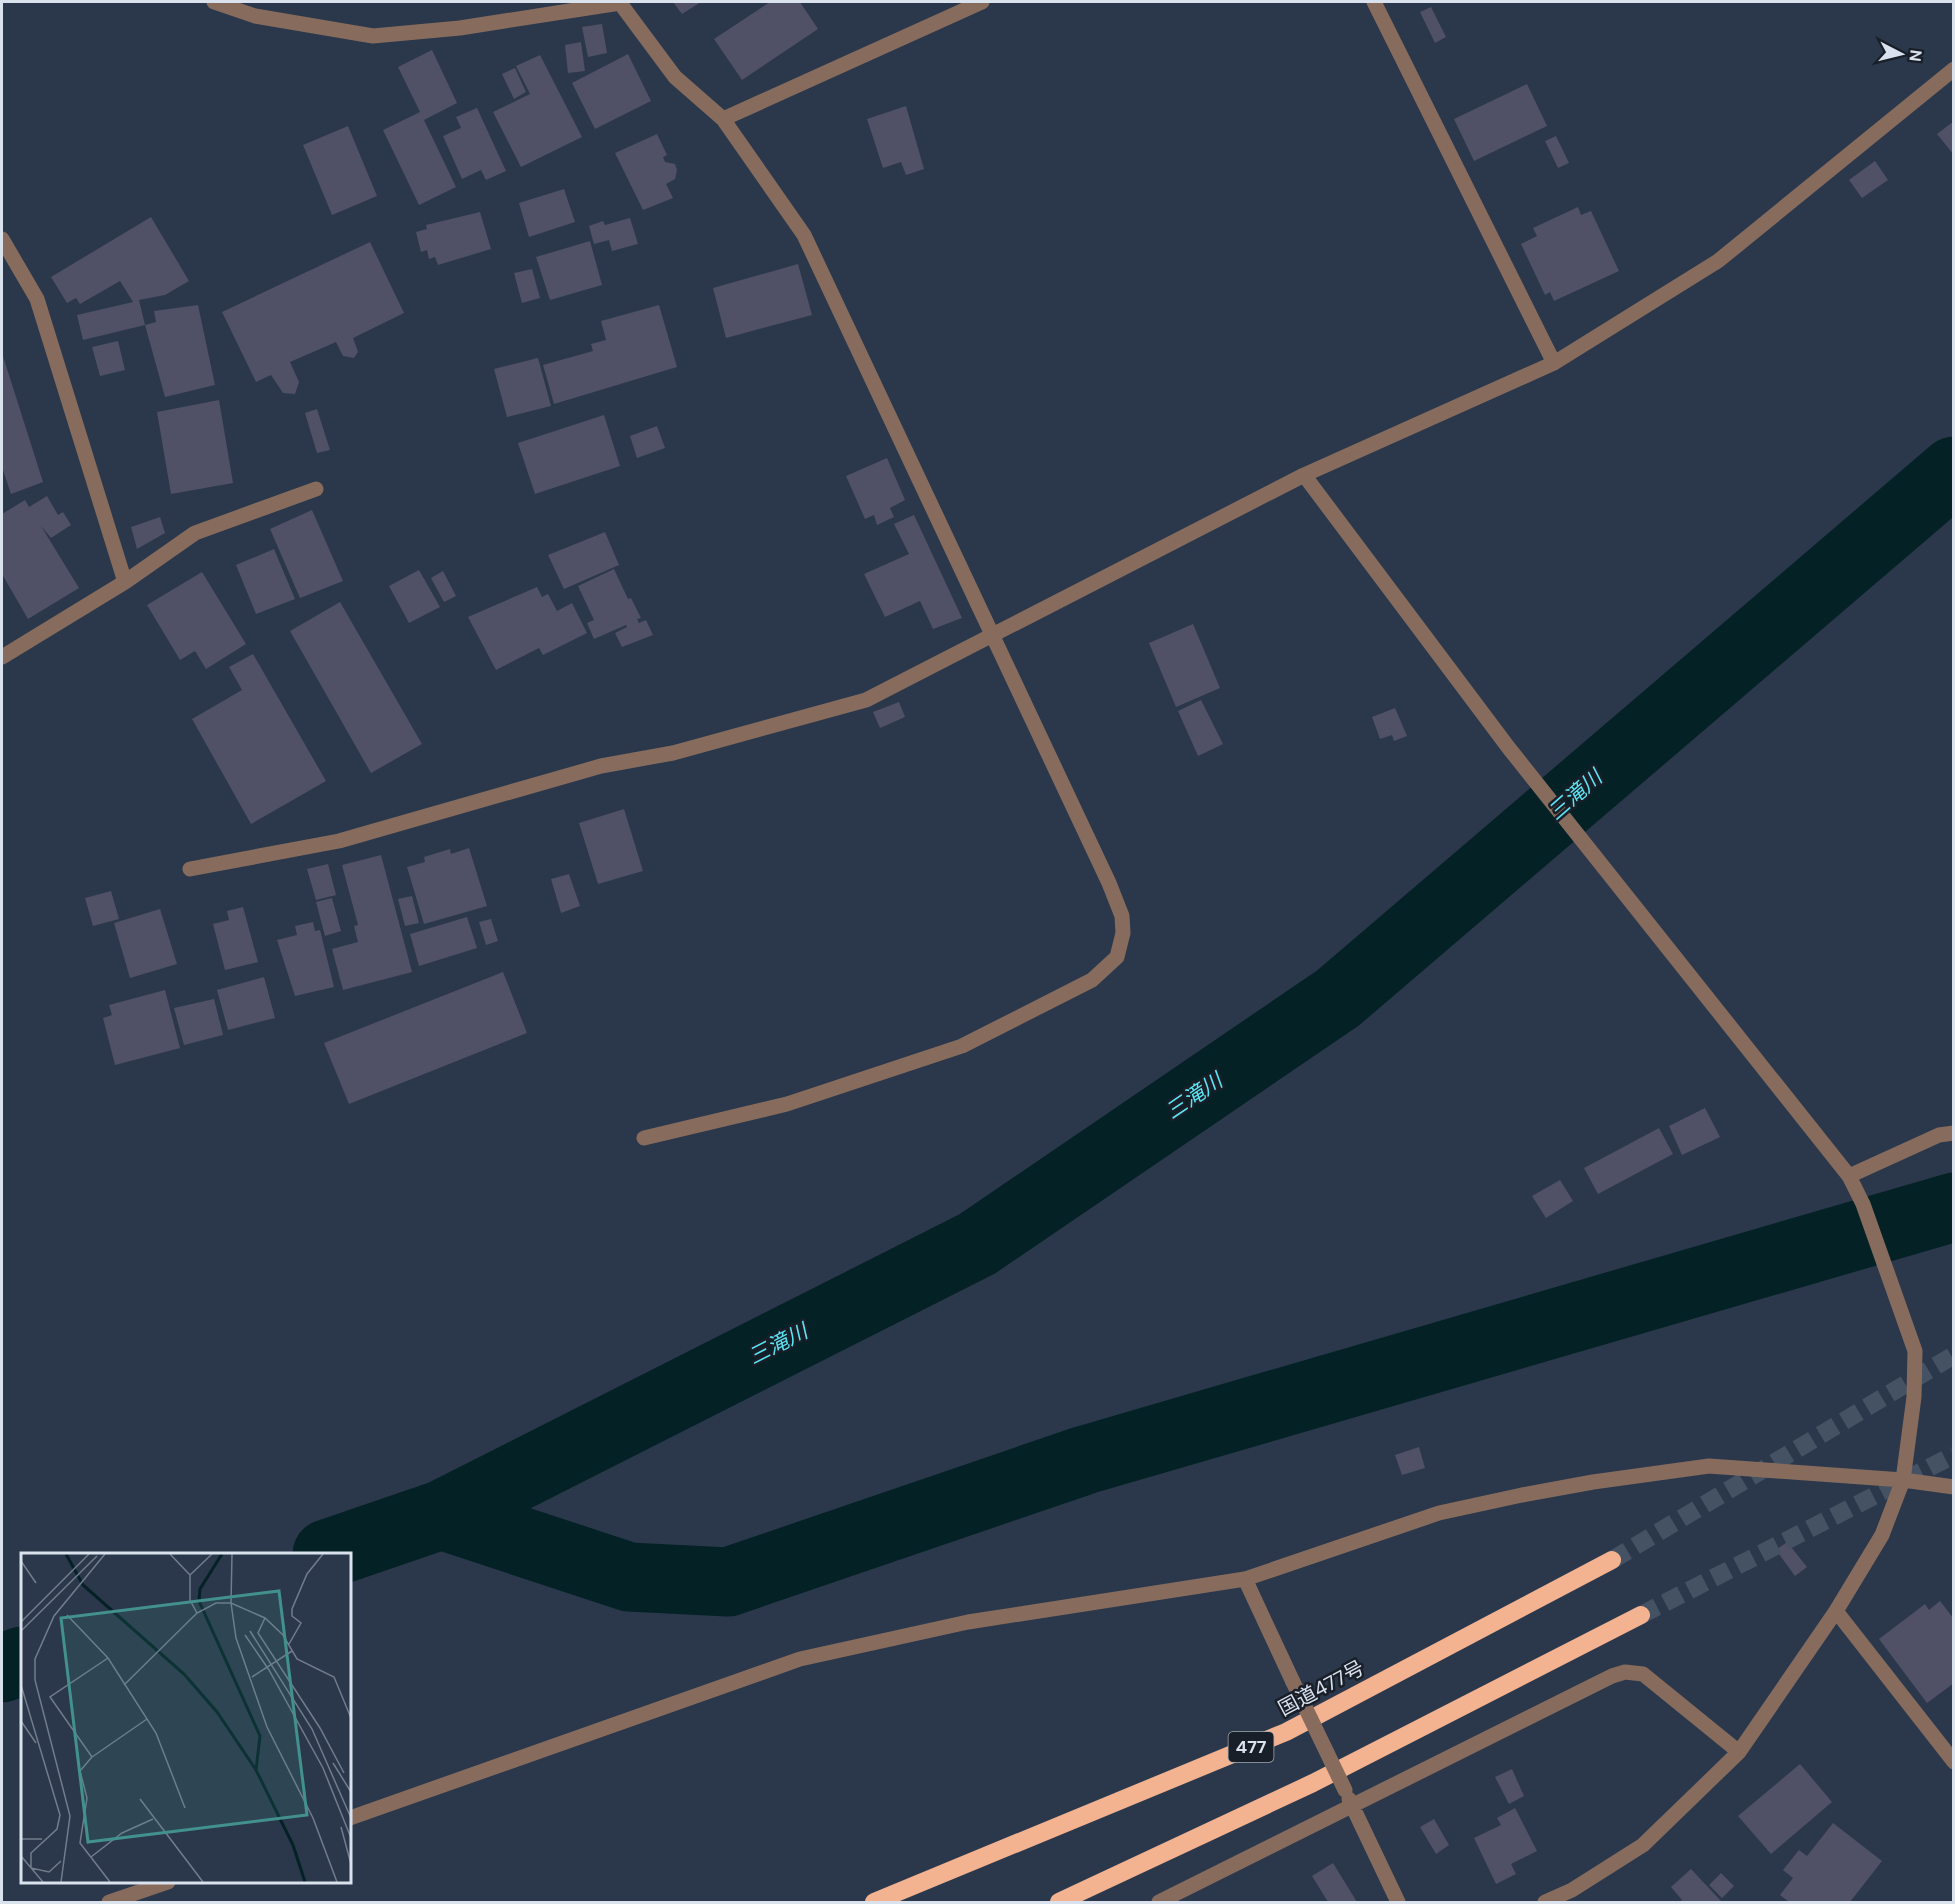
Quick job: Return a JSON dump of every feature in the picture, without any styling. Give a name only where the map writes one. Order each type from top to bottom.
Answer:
[{"type":"highway","name":"国道477号","points":[[874,1902],[1287,1732],[1612,1560]]},
{"type":"highway","points":[[1059,1902],[1313,1784],[1641,1615]]},
{"type":"street","points":[[214,2],[255,16],[373,36],[460,28],[620,3],[675,77],[723,119],[804,235],[1109,883],[1122,916],[1123,933],[1117,957],[1092,980],[962,1046],[787,1104],[644,1138]]},
{"type":"street","points":[[723,119],[982,2]]},
{"type":"street","points":[[1374,2],[1554,363]]},
{"type":"street","points":[[190,869],[339,841],[601,766],[673,753],[866,700],[1304,475],[1554,363],[1718,261],[1953,69]]},
{"type":"street","points":[[2,239],[37,299],[125,582]]},
{"type":"street","points":[[1304,475],[1508,747],[1849,1176],[1863,1204],[1915,1352],[1914,1397],[1904,1480],[1882,1535],[1836,1611],[1739,1752],[1643,1845],[1572,1890],[1545,1902]]},
{"type":"street","points":[[2,657],[125,582],[195,533],[316,489]]},
{"type":"street","points":[[1849,1176],[1940,1135],[1953,1134]]},
{"type":"street","points":[[351,1818],[800,1659],[968,1622],[1245,1579],[1439,1513],[1593,1482],[1709,1466],[1904,1480],[1953,1487]]},
{"type":"street","points":[[1245,1579],[1398,1902]]},
{"type":"street","points":[[1836,1611],[1953,1762]]},
{"type":"street","points":[[1159,1902],[1624,1672],[1643,1674],[1739,1752]]},
{"type":"street","points":[[109,1902],[162,1883]]},
{"type":"building","points":[[673,2],[701,2],[682,14]]},
{"type":"building","points":[[770,2],[800,2],[818,29],[742,80],[714,39]]},
{"type":"building","points":[[1431,7],[1446,37],[1435,43],[1420,12]]},
{"type":"building","points":[[602,24],[607,53],[588,57],[582,27]]},
{"type":"building","points":[[581,42],[585,71],[568,73],[565,45]]},
{"type":"building","points":[[432,50],[457,103],[424,120],[456,187],[419,205],[383,130],[420,112],[398,67]]},
{"type":"building","points":[[628,54],[651,101],[595,129],[572,83]]},
{"type":"building","points":[[540,55],[582,137],[521,167],[493,112],[530,94],[516,66]]},
{"type":"building","points":[[515,68],[526,92],[514,99],[502,74]]},
{"type":"building","points":[[1527,84],[1547,126],[1474,161],[1454,119]]},
{"type":"building","points":[[906,106],[924,169],[906,175],[901,162],[883,168],[867,119]]},
{"type":"building","points":[[477,108],[506,171],[486,180],[481,170],[462,179],[443,136],[461,128],[456,117]]},
{"type":"building","points":[[1954,121],[1954,155],[1937,134]]},
{"type":"building","points":[[348,126],[377,196],[332,215],[303,145]]},
{"type":"building","points":[[657,134],[667,155],[663,157],[665,162],[675,164],[677,170],[675,179],[666,184],[673,198],[643,210],[615,153]]},
{"type":"building","points":[[1556,136],[1569,163],[1558,168],[1545,141]]},
{"type":"building","points":[[1875,161],[1888,180],[1862,198],[1849,180]]},
{"type":"building","points":[[564,189],[575,222],[529,237],[519,203]]},
{"type":"building","points":[[1578,207],[1581,215],[1591,211],[1619,271],[1554,301],[1550,292],[1545,295],[1521,244],[1537,236],[1533,228]]},
{"type":"building","points":[[480,212],[491,249],[438,265],[435,257],[429,259],[427,250],[421,252],[416,232],[427,229],[426,225]]},
{"type":"building","points":[[151,217],[189,281],[165,295],[139,300],[145,325],[83,340],[77,315],[133,302],[120,281],[80,304],[76,298],[67,303],[51,277]]},
{"type":"building","points":[[630,218],[638,244],[612,251],[609,240],[594,244],[589,226],[603,221],[605,225]]},
{"type":"building","points":[[590,241],[602,285],[550,300],[536,257]]},
{"type":"building","points":[[370,242],[404,313],[353,338],[358,352],[354,358],[343,356],[336,342],[290,362],[299,382],[295,394],[283,393],[271,375],[256,382],[222,312]]},
{"type":"building","points":[[798,264],[812,315],[726,338],[713,288]]},
{"type":"building","points":[[532,269],[540,298],[522,303],[514,273]]},
{"type":"building","points":[[198,305],[215,385],[165,397],[145,325],[156,322],[154,311]]},
{"type":"building","points":[[659,305],[677,367],[554,404],[543,365],[593,351],[591,344],[606,340],[601,321]]},
{"type":"building","points":[[118,341],[125,370],[100,376],[92,347]]},
{"type":"building","points":[[2,353],[43,482],[11,494],[2,467]]},
{"type":"building","points":[[538,358],[551,406],[507,417],[494,369]]},
{"type":"building","points":[[219,400],[233,483],[171,494],[157,412]]},
{"type":"building","points":[[317,409],[330,450],[317,453],[305,413]]},
{"type":"building","points":[[604,415],[620,466],[535,494],[518,443]]},
{"type":"building","points":[[657,426],[665,448],[637,458],[630,436]]},
{"type":"building","points":[[887,458],[905,500],[890,508],[894,517],[877,525],[874,515],[865,519],[846,476]]},
{"type":"building","points":[[47,496],[58,515],[63,512],[71,525],[51,538],[41,526],[79,588],[28,619],[2,574],[2,514],[25,500],[29,507]]},
{"type":"building","points":[[312,510],[343,581],[300,598],[270,529]]},
{"type":"building","points":[[914,515],[962,618],[933,629],[920,601],[885,617],[864,574],[909,554],[894,524]]},
{"type":"building","points":[[160,517],[165,533],[137,549],[131,527]]},
{"type":"building","points":[[605,532],[619,565],[564,589],[548,555]]},
{"type":"building","points":[[274,549],[295,599],[256,614],[236,565]]},
{"type":"building","points":[[614,569],[628,599],[631,598],[641,618],[637,619],[639,623],[646,620],[653,635],[622,647],[615,633],[627,627],[626,625],[594,639],[587,623],[594,620],[578,586]]},
{"type":"building","points":[[419,570],[440,607],[409,623],[389,586]]},
{"type":"building","points":[[443,571],[456,596],[444,602],[431,578]]},
{"type":"building","points":[[202,572],[246,644],[206,669],[195,651],[180,660],[147,605]]},
{"type":"building","points":[[537,587],[542,597],[548,594],[557,611],[572,603],[587,633],[543,655],[539,648],[496,670],[468,617]]},
{"type":"building","points":[[340,602],[422,744],[371,773],[290,631]]},
{"type":"building","points":[[1193,624],[1220,688],[1176,707],[1149,643]]},
{"type":"building","points":[[253,654],[326,781],[251,824],[192,719],[242,690],[229,667]]},
{"type":"building","points":[[1201,700],[1223,744],[1198,756],[1178,711]]},
{"type":"building","points":[[899,702],[905,717],[880,728],[873,712]]},
{"type":"building","points":[[1395,708],[1407,736],[1394,741],[1392,735],[1380,739],[1372,717]]},
{"type":"building","points":[[624,809],[643,871],[598,884],[579,823]]},
{"type":"building","points":[[469,848],[487,906],[424,924],[407,867],[425,862],[424,857],[450,849],[451,854]]},
{"type":"building","points":[[381,855],[412,972],[343,990],[332,949],[358,942],[354,926],[358,925],[342,865]]},
{"type":"building","points":[[328,864],[336,895],[316,900],[307,869]]},
{"type":"building","points":[[569,874],[580,906],[561,913],[551,879]]},
{"type":"building","points":[[111,891],[119,919],[93,926],[85,898]]},
{"type":"building","points":[[412,896],[419,923],[405,926],[398,899]]},
{"type":"building","points":[[332,898],[341,931],[325,936],[316,902]]},
{"type":"building","points":[[243,907],[258,962],[225,970],[213,924],[229,920],[227,911]]},
{"type":"building","points":[[160,909],[177,964],[130,978],[114,923]]},
{"type":"building","points":[[467,917],[477,948],[419,966],[410,934]]},
{"type":"building","points":[[491,919],[498,941],[486,945],[479,922]]},
{"type":"building","points":[[313,922],[315,931],[320,930],[334,987],[295,996],[277,940],[297,935],[295,926]]},
{"type":"building","points":[[503,972],[527,1033],[349,1104],[324,1043]]},
{"type":"building","points":[[264,977],[275,1018],[228,1030],[217,990]]},
{"type":"building","points":[[165,990],[180,1048],[115,1065],[103,1018],[112,1015],[109,1005]]},
{"type":"building","points":[[214,999],[223,1035],[184,1045],[174,1008]]},
{"type":"building","points":[[1705,1108],[1720,1137],[1682,1155],[1669,1126]]},
{"type":"building","points":[[1659,1128],[1673,1154],[1598,1194],[1584,1168]]},
{"type":"building","points":[[1560,1180],[1573,1201],[1546,1218],[1532,1196]]},
{"type":"building","points":[[1419,1447],[1425,1468],[1402,1475],[1395,1455]]},
{"type":"building","points":[[1787,1542],[1807,1567],[1795,1576],[1776,1550]]},
{"type":"building","points":[[1940,1601],[1954,1619],[1954,1683],[1927,1703],[1879,1639],[1925,1604],[1929,1610]]},
{"type":"building","points":[[1800,1764],[1832,1802],[1771,1854],[1738,1816]]},
{"type":"building","points":[[1512,1769],[1524,1796],[1509,1804],[1495,1777]]},
{"type":"building","points":[[1515,1808],[1537,1851],[1511,1864],[1516,1874],[1496,1884],[1474,1838],[1501,1825],[1497,1818]]},
{"type":"building","points":[[1434,1819],[1449,1845],[1436,1854],[1420,1827]]},
{"type":"building","points":[[1833,1823],[1882,1861],[1850,1902],[1789,1902],[1780,1895],[1793,1878],[1783,1870],[1799,1850],[1807,1856]]},
{"type":"building","points":[[1333,1863],[1357,1902],[1328,1902],[1312,1876]]},
{"type":"building","points":[[1691,1869],[1722,1902],[1679,1902],[1682,1900],[1671,1887]]},
{"type":"building","points":[[1721,1873],[1734,1886],[1722,1898],[1709,1885]]},
{"type":"waterway","name":"三滝川","points":[[330,1553],[441,1515],[977,1244],[1338,998],[1954,471]]},
{"type":"waterway","points":[[441,1515],[629,1577],[728,1582],[1085,1460],[1954,1207]]},
{"type":"waterway","name":"三滝川","points":[[2,1668],[21,1661]]},
{"type":"tunnel","points":[[1612,1560],[1954,1355]]},
{"type":"tunnel","points":[[1641,1615],[1954,1455]]}]
